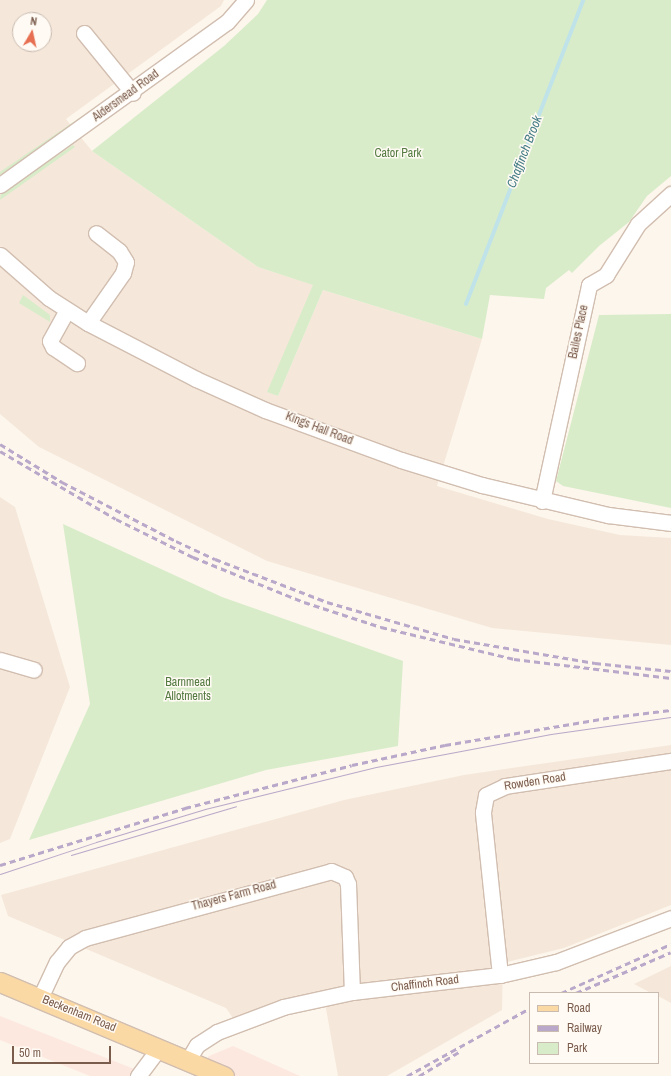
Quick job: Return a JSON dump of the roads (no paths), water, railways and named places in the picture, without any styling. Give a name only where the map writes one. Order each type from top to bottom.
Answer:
[{"type":"main road","name":"Beckenham Road","points":[[0,982],[224,1076]]},
{"type":"street","name":"Aldersmead Road","points":[[0,185],[132,93],[227,22],[246,0]]},
{"type":"street","points":[[84,33],[132,93]]},
{"type":"street","name":"Bailes Place","points":[[542,501],[589,285],[606,275],[638,224],[671,194]]},
{"type":"street","points":[[88,323],[123,273],[126,262],[119,251],[96,233]]},
{"type":"street","name":"Kings Hall Road","points":[[0,255],[26,279],[67,310],[88,323],[196,379],[265,410],[408,463],[542,501],[608,515],[671,523]]},
{"type":"street","points":[[67,310],[50,341],[53,347],[77,364]]},
{"type":"street","points":[[0,660],[34,670]]},
{"type":"street","name":"Rowden Road","points":[[500,975],[483,812],[486,795],[505,786],[671,761]]},
{"type":"street","name":"Thayers Farm Road","points":[[40,998],[57,962],[69,947],[85,938],[331,870],[345,877],[348,884],[352,992]]},
{"type":"street","name":"Chaffinch Road","points":[[188,1060],[203,1041],[245,1021],[283,1007],[352,992],[500,975],[556,962],[671,918]]},
{"type":"street","points":[[138,1076],[159,1048]]},
{"type":"waterway","name":"Chaffinch Brook","points":[[466,304],[583,0]]},
{"type":"tram line","points":[[0,874],[96,842],[205,809],[376,767],[551,734],[671,717]]},
{"type":"tram line","points":[[71,855],[236,806]]},
{"type":"railway","points":[[0,444],[62,482],[176,541],[215,559],[327,602],[454,639],[595,663],[671,671]]},
{"type":"railway","points":[[0,451],[116,519],[193,557],[304,602],[381,627],[514,659],[671,678]]},
{"type":"railway","points":[[0,865],[185,808],[352,765],[445,745],[613,717],[671,710]]},
{"type":"railway","points":[[563,992],[671,944]]},
{"type":"railway","points":[[578,992],[671,952]]},
{"type":"railway","points":[[407,1076],[529,1009]]},
{"type":"railway","points":[[419,1076],[459,1052]]},
{"type":"park label","name":"Cator Park","points":[[398,154]]},
{"type":"park label","name":"Barnmead Allotments","points":[[188,690]]}]
